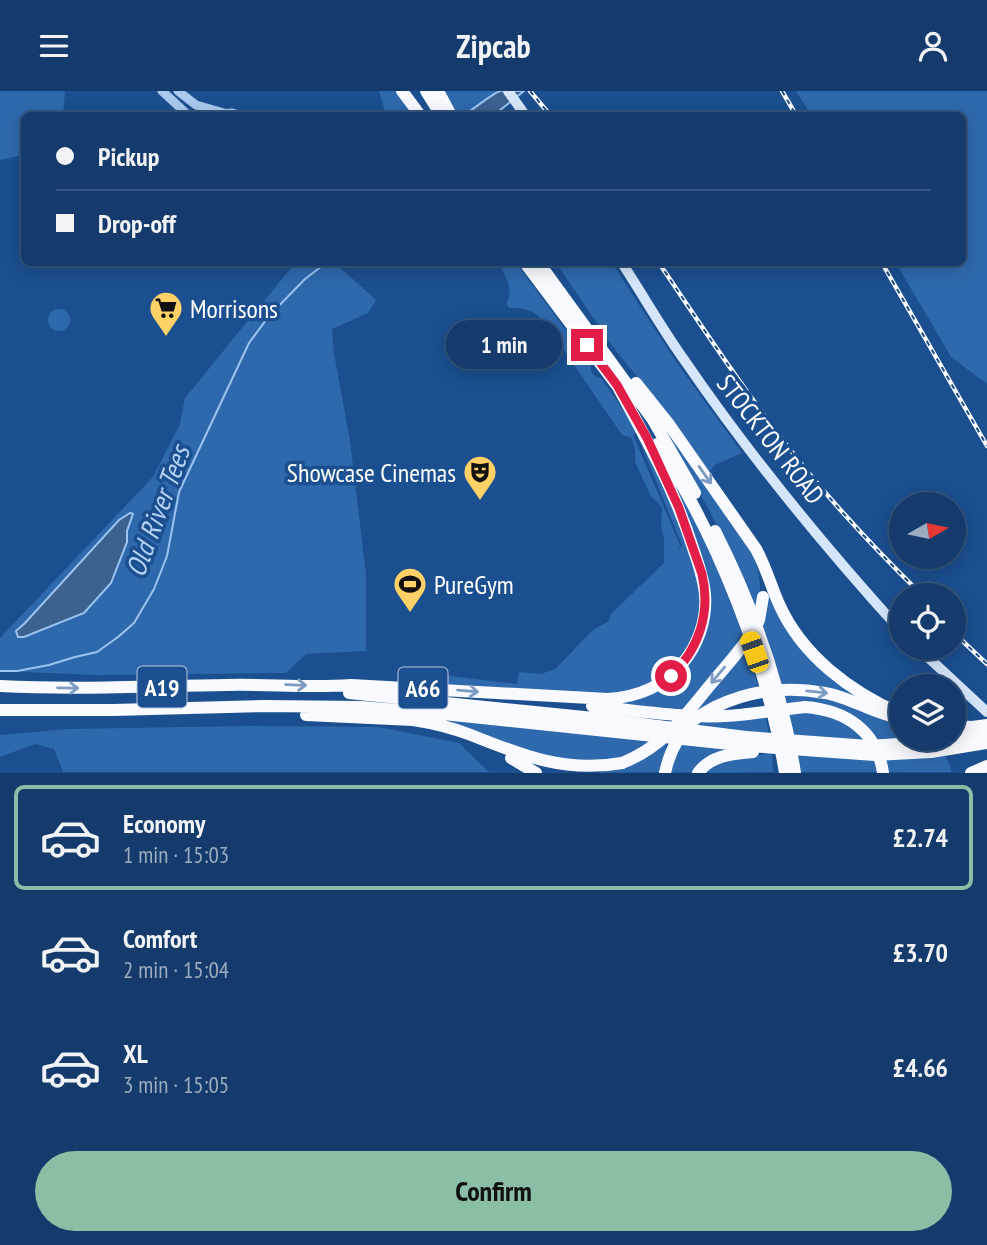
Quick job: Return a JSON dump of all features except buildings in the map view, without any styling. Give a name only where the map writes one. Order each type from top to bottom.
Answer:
[{"type":"highway","points":[[402,91],[417,112]]},
{"type":"highway","points":[[416,91],[428,112]]},
{"type":"highway","points":[[426,91],[439,112]]},
{"type":"highway","points":[[439,91],[450,112]]},
{"type":"highway","name":"A66","points":[[527,266],[617,385],[662,451],[712,543],[750,640],[785,772]]},
{"type":"highway","points":[[541,266],[671,448],[735,571],[760,636],[785,723],[795,772]]},
{"type":"highway","name":"A19","points":[[584,326],[607,347],[668,423],[741,527],[758,561],[769,594],[806,648],[845,682],[889,708]]},
{"type":"highway","name":"A66","points":[[325,687],[351,685],[608,699],[630,697],[671,676],[686,659],[697,639],[704,618],[704,585],[688,532],[666,478],[617,385]]},
{"type":"highway","name":"A19","points":[[215,708],[256,713],[427,722],[462,732],[537,762],[565,769],[594,769],[622,763],[641,755],[679,723],[752,634],[769,594]]},
{"type":"highway","name":"A19","points":[[0,686],[325,687],[346,692],[594,718],[749,745]]},
{"type":"highway","name":"A19","points":[[665,772],[674,745],[692,722],[720,705],[754,692],[824,692],[889,712]]},
{"type":"highway","name":"A66","points":[[495,694],[663,713],[728,716],[805,707],[829,710],[849,719],[869,738],[877,750],[883,772]]},
{"type":"highway","name":"A19","points":[[309,707],[381,718]]},
{"type":"highway","name":"A19","points":[[0,710],[362,707],[749,745],[870,746],[942,741],[987,734]]},
{"type":"highway","points":[[966,727],[987,725]]},
{"type":"highway","name":"A66","points":[[776,730],[778,772]]},
{"type":"highway","name":"A19","points":[[481,740],[536,772]]},
{"type":"highway","points":[[698,772],[708,761],[749,745],[875,755],[931,752],[987,743]]},
{"type":"highway","points":[[971,772],[987,766]]},
{"type":"main road","points":[[508,91],[523,112]]},
{"type":"main road","name":"STOCKTON ROAD","points":[[624,266],[684,361],[760,464],[845,569],[889,618]]},
{"type":"main road","points":[[931,660],[987,712]]},
{"type":"street","points":[[162,91],[185,112]]},
{"type":"street","points":[[178,91],[196,105],[215,112]]},
{"type":"shaded area","points":[[0,91],[65,91],[63,112],[21,112],[21,156],[0,160]]},
{"type":"shaded area","points":[[379,91],[396,91],[412,112],[385,112]]},
{"type":"shaded area","points":[[444,91],[496,91],[470,112],[456,112]]},
{"type":"shaded area","points":[[500,91],[524,91],[498,112],[468,112]]},
{"type":"shaded area","points":[[796,91],[987,91],[987,384],[951,357],[898,266],[966,266],[966,112],[809,112]]},
{"type":"shaded area","points":[[293,266],[338,266],[376,300],[368,313],[332,329],[350,441],[366,574],[366,651],[306,654],[286,673],[97,675],[0,671],[0,638],[153,477],[180,424],[185,398]]},
{"type":"shaded area","points":[[500,266],[518,266],[586,357],[591,371],[601,378],[638,431],[633,435],[680,545],[677,550],[682,545],[638,437],[641,435],[671,500],[699,584],[701,607],[697,630],[675,666],[653,685],[616,696],[434,683],[435,674],[517,684],[519,672],[541,674],[555,669],[593,630],[609,621],[611,614],[664,563],[662,509],[651,496],[635,462],[635,448],[631,437],[622,435],[544,321],[528,310],[509,308],[506,303],[510,293]]},
{"type":"shaded area","points":[[558,266],[614,266],[677,363],[742,453],[715,465],[709,473],[616,351]]},
{"type":"shaded area","points":[[59,309],[67,312],[70,320],[67,328],[59,331],[51,328],[48,320],[51,312]]},
{"type":"shaded area","points":[[665,427],[754,557],[760,586],[757,615],[708,508],[662,429]]},
{"type":"shaded area","points":[[666,466],[712,553],[744,639],[682,711],[617,703],[674,679],[708,611]]},
{"type":"shaded area","points":[[130,513],[133,514],[127,531],[127,542],[111,583],[84,613],[18,637],[16,631],[119,520]]},
{"type":"shaded area","points":[[766,580],[788,627],[875,703],[780,685],[760,624],[768,593]]},
{"type":"shaded area","points":[[747,647],[758,687],[740,691],[695,713],[691,712]]},
{"type":"shaded area","points":[[783,694],[822,696],[889,718],[889,740],[878,740],[846,714],[828,705],[786,704]]},
{"type":"shaded area","points":[[817,712],[850,723],[867,741],[792,736],[787,714]]},
{"type":"shaded area","points":[[765,715],[769,734],[696,726],[707,719]]},
{"type":"shaded area","points":[[444,719],[651,741],[606,764],[527,755]]},
{"type":"shaded area","points":[[379,727],[459,743],[489,772],[63,772],[54,749],[35,744],[0,757],[0,735],[67,729]]},
{"type":"shaded area","points":[[660,744],[667,744],[661,772],[597,773],[610,770]]},
{"type":"shaded area","points":[[680,744],[727,749],[694,772],[670,773]]},
{"type":"shaded area","points":[[772,754],[773,772],[704,773],[711,765],[753,755]]},
{"type":"shaded area","points":[[945,754],[952,772],[888,772],[886,759]]},
{"type":"shaded area","points":[[797,756],[877,759],[880,772],[800,772]]},
{"type":"waterway","name":"Old River Tees","points":[[0,671],[49,665],[97,652],[134,623],[154,589],[167,556],[179,492],[249,343],[269,316],[305,279],[322,266]]},
{"type":"railway","points":[[530,91],[548,112]]},
{"type":"railway","points":[[782,91],[794,112]]},
{"type":"railway","points":[[661,266],[734,374],[798,460],[849,520],[910,583]]},
{"type":"railway","points":[[884,266],[987,446]]},
{"type":"railway","points":[[966,644],[987,664]]},
{"type":"place","name":"Morrisons","points":[[166,338]]},
{"type":"place","name":"Showcase Cinemas","points":[[480,502]]},
{"type":"place","name":"PureGym","points":[[410,614]]},
{"type":"route","points":[[587,345],[617,385],[647,438],[679,508],[702,574],[705,606],[701,629],[692,650],[671,676]]}]
